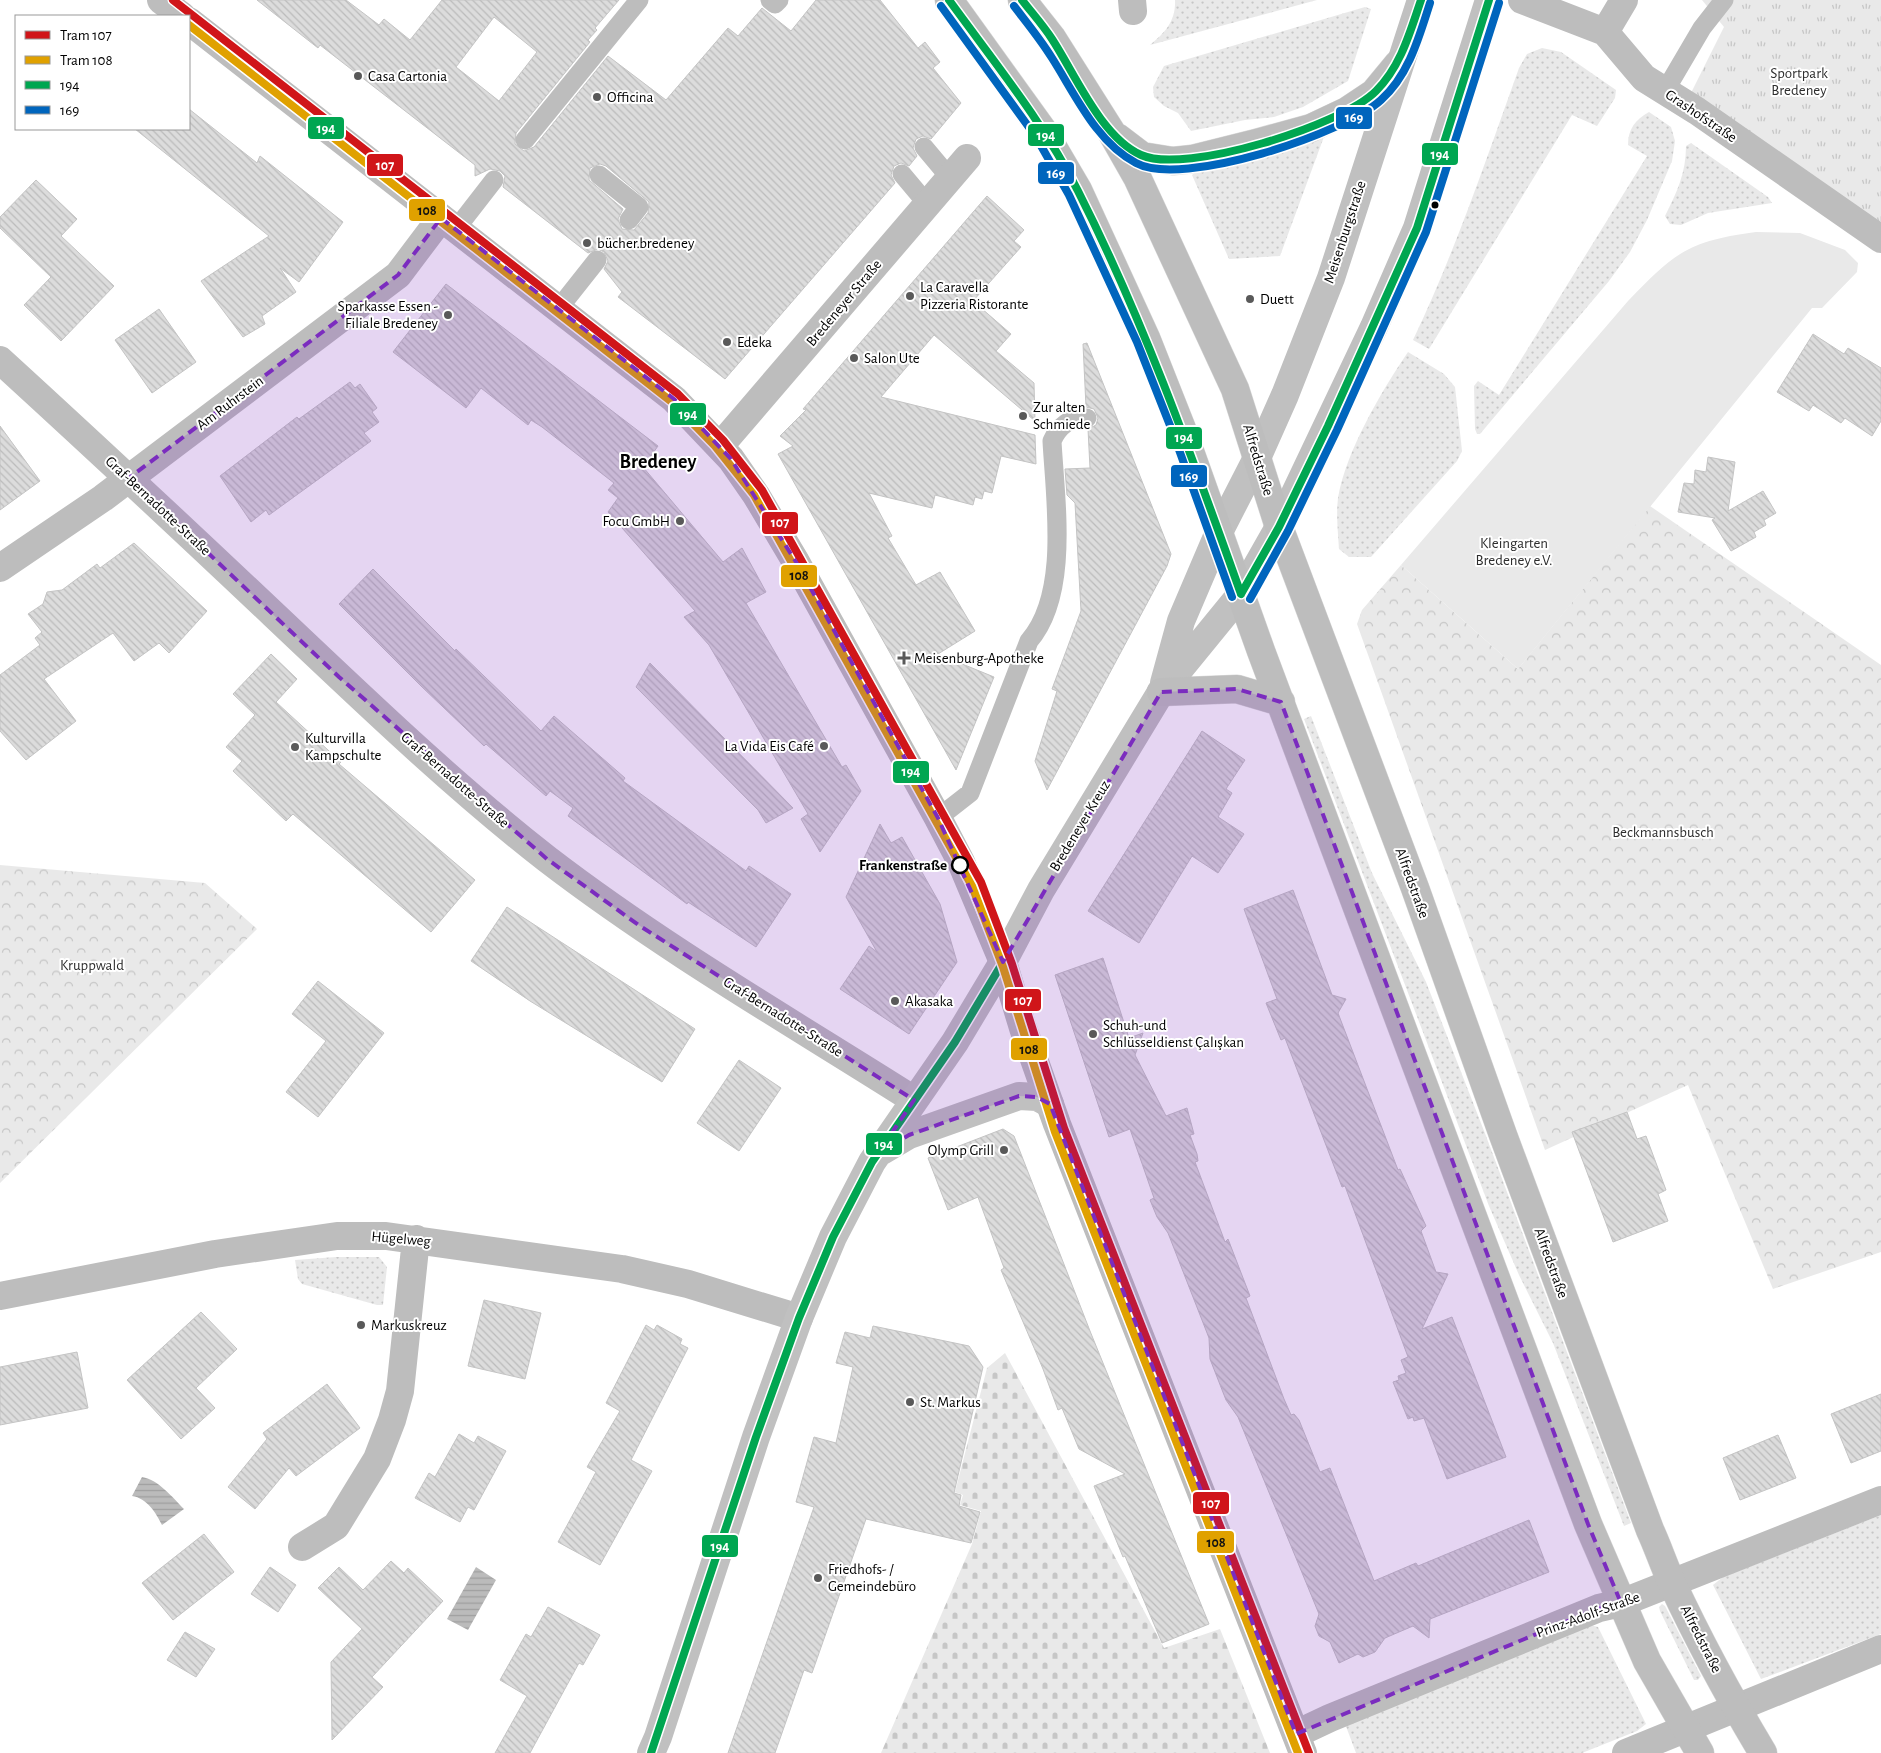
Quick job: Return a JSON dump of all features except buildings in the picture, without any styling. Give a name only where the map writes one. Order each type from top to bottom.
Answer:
[{"type":"main road","name":"Meisenburgstraße","points":[[1257,458],[1332,278],[1398,64],[1420,0]]},
{"type":"main road","points":[[1279,527],[1374,327],[1417,228],[1490,0]]},
{"type":"main road","name":"Bredeneyer Kreuz","points":[[1161,692],[1181,621],[1219,532],[1257,458]]},
{"type":"main road","name":"Bredeneyer Kreuz","points":[[1003,962],[1042,890],[1161,692],[1241,594],[1279,527]]},
{"type":"main road","points":[[651,1753],[658,1737],[756,1437],[799,1318],[833,1237],[878,1153],[956,1042],[1003,962]]},
{"type":"main road","points":[[878,1153],[909,1135],[1020,1096],[1037,1097],[1050,1104]]},
{"type":"street","points":[[162,0],[181,15]]},
{"type":"street","points":[[949,0],[1044,132],[1078,190],[1146,338],[1182,429],[1241,594],[1584,1515],[1647,1660],[1700,1753]]},
{"type":"street","name":"Alfredstraße","points":[[1022,0],[1041,24],[1112,132],[1137,177],[1235,389],[1279,527],[1415,888],[1506,1144],[1643,1512],[1672,1583],[1736,1708],[1763,1753]]},
{"type":"street","name":"Grashofstraße","points":[[1522,0],[1605,32],[1644,78],[1881,239]]},
{"type":"street","points":[[1605,32],[1624,0]]},
{"type":"street","points":[[190,22],[674,399],[720,446],[756,495],[779,532],[961,862],[1003,962],[1023,1028],[1050,1104],[1300,1744]]},
{"type":"street","points":[[1112,132],[1142,156],[1172,161],[1192,159],[1311,128],[1347,111],[1374,94],[1398,64]]},
{"type":"street","name":"Bredeneyer Straße","points":[[720,446],[959,168]]},
{"type":"street","name":"Am Ruhrstein","points":[[0,568],[129,478],[398,275],[449,224]]},
{"type":"street","name":"Graf-Bernadotte-Straße","points":[[0,360],[450,778],[547,859],[640,926],[914,1100]]},
{"type":"street","points":[[1161,692],[1237,689],[1281,702]]},
{"type":"street","name":"Hügelweg","points":[[0,1296],[215,1254],[338,1236],[386,1236],[622,1269],[688,1284],[799,1318]]},
{"type":"street","points":[[302,1547],[336,1526],[377,1458],[392,1420],[400,1391],[416,1239]]},
{"type":"street","name":"Prinz-Adolf-Straße","points":[[1300,1744],[1330,1718],[1581,1615],[1599,1608],[1621,1603],[1881,1500]]},
{"type":"street","points":[[1626,1753],[1881,1649]]},
{"type":"lane","points":[[525,140],[639,0]]},
{"type":"lane","points":[[770,0],[775,4],[779,0]]},
{"type":"lane","points":[[1665,91],[1702,28],[1724,0]]},
{"type":"lane","points":[[924,147],[959,168]]},
{"type":"lane","points":[[902,174],[928,205]]},
{"type":"lane","points":[[599,176],[639,207],[628,220]]},
{"type":"lane","points":[[449,224],[494,180]]},
{"type":"lane","points":[[559,308],[597,260]]},
{"type":"lane","points":[[938,818],[970,793],[1029,640],[1040,628],[1048,605],[1053,553],[1052,441],[1055,434],[1076,416],[1087,418]]},
{"type":"highlighted area","points":[[441,218],[674,399],[731,459],[796,562],[938,818],[1003,962],[1161,692],[1237,689],[1281,702],[1588,1524],[1621,1603],[1599,1608],[1296,1734],[1050,1104],[1037,1097],[1019,1096],[909,1135],[878,1153],[914,1100],[640,926],[547,859],[339,677],[129,478],[398,275]]},
{"type":"green space","points":[[1175,0],[1317,0],[1150,45],[1168,26],[1174,14]]},
{"type":"green space","name":"Sportpark Bredeney","points":[[1702,0],[1881,0],[1881,234],[1686,103],[1724,27]]},
{"type":"green space","points":[[1365,7],[1371,9],[1348,81],[1303,107],[1274,117],[1245,120],[1191,131],[1178,113],[1164,106],[1154,97],[1153,87],[1164,66]]},
{"type":"green space","points":[[1542,48],[1561,52],[1616,90],[1615,98],[1597,126],[1572,115],[1429,349],[1413,340],[1456,240],[1519,68],[1527,54]]},
{"type":"green space","points":[[1649,112],[1671,127],[1675,141],[1672,161],[1647,220],[1630,252],[1609,281],[1480,434],[1477,434],[1475,429],[1474,386],[1478,381],[1499,395],[1647,156],[1628,145],[1629,134],[1633,126]]},
{"type":"green space","points":[[1325,134],[1280,256],[1229,259],[1192,175],[1197,171],[1232,164]]},
{"type":"green space","points":[[1691,143],[1768,197],[1772,203],[1708,213],[1681,225],[1670,224],[1665,216],[1680,182],[1686,156],[1686,146]]},
{"type":"green space","name":"Kleingarten Bredeney e.V.","points":[[1756,232],[1800,233],[1845,250],[1858,263],[1857,272],[1822,308],[1812,308],[1518,669],[1401,565],[1628,301],[1658,271],[1671,260],[1698,245]]},
{"type":"green space","points":[[1408,352],[1444,374],[1455,387],[1462,451],[1457,461],[1371,557],[1349,557],[1339,549],[1337,504],[1342,480],[1366,422]]},
{"type":"green space","name":"Beckmannsbusch","points":[[1650,506],[1881,665],[1881,1252],[1773,1289],[1688,1085],[1545,1150],[1357,624],[1362,610],[1401,565],[1518,669]]},
{"type":"green space","points":[[1311,716],[1372,873],[1426,982],[1486,1136],[1631,1523],[1624,1526],[1553,1343],[1519,1275],[1489,1206],[1304,719]]},
{"type":"green space","name":"Kruppwald","points":[[0,865],[205,883],[257,929],[0,1183]]},
{"type":"green space","points":[[336,1257],[379,1257],[387,1267],[383,1305],[377,1305],[302,1284],[298,1279],[295,1260]]},
{"type":"green space","points":[[1005,1353],[1164,1648],[1220,1629],[1270,1753],[881,1753],[972,1544],[981,1511],[960,1505],[963,1495],[955,1492],[987,1368]]},
{"type":"green space","points":[[1881,1515],[1881,1634],[1761,1679],[1713,1585],[1723,1577]]},
{"type":"green space","points":[[1662,1604],[1665,1606],[1701,1676],[1698,1680],[1694,1680],[1660,1611],[1659,1607]]},
{"type":"green space","points":[[1590,1625],[1598,1627],[1646,1724],[1637,1731],[1582,1753],[1356,1753],[1344,1721]]},
{"type":"shaded area","points":[[142,1477],[160,1485],[184,1509],[162,1525],[147,1503],[132,1496]]},
{"type":"shaded area","points":[[476,1567],[496,1580],[468,1630],[447,1619]]},
{"type":"tram line","points":[[155,0],[168,15]]},
{"type":"tram line","name":"107","points":[[173,0],[678,394],[723,440],[762,490],[981,882],[1012,964],[1064,1128],[1309,1753]]},
{"type":"tram line","name":"108","points":[[190,26],[672,402],[715,446],[754,495],[972,886],[1003,967],[1055,1132],[1298,1753]]},
{"type":"transit line","name":"194","points":[[949,0],[1034,117],[1065,166],[1078,191],[1146,340],[1241,594]]},
{"type":"transit line","name":"194","points":[[1022,0],[1049,34],[1090,103],[1113,134],[1141,155],[1162,159],[1192,158],[1226,153],[1263,143],[1332,118],[1358,104],[1376,91],[1392,71],[1404,48],[1421,0]]},
{"type":"transit line","name":"194","points":[[1241,594],[1279,527],[1328,426],[1417,228],[1489,0]]},
{"type":"transit line","name":"169","points":[[1014,6],[1048,51],[1078,102],[1109,143],[1136,163],[1158,169],[1188,168],[1224,163],[1262,154],[1334,128],[1362,113],[1381,100],[1399,79],[1412,55],[1430,3]]},
{"type":"transit line","name":"169","points":[[1250,599],[1288,531],[1337,430],[1426,232],[1499,3]]},
{"type":"transit line","name":"169","points":[[941,6],[1036,137],[1069,195],[1137,342],[1173,433],[1232,597]]},
{"type":"transit line","name":"194","points":[[190,22],[674,399],[731,459],[774,524],[961,862],[1003,962]]},
{"type":"transit line","name":"194","points":[[651,1753],[756,1437],[799,1318],[833,1237],[872,1162],[955,1042],[1003,962]]},
{"type":"place","name":"Casa Cartonia","points":[[358,76]]},
{"type":"place","name":"Officina","points":[[597,97]]},
{"type":"place","name":"bücher.bredeney","points":[[587,243]]},
{"type":"place","name":"La Caravella Pizzeria Ristorante","points":[[910,296]]},
{"type":"place","name":"Duett","points":[[1250,299]]},
{"type":"place","name":"Sparkasse Essen - Filiale Bredeney","points":[[448,315]]},
{"type":"place","name":"Edeka","points":[[727,342]]},
{"type":"place","name":"Salon Ute","points":[[854,358]]},
{"type":"place","name":"Zur alten Schmiede","points":[[1023,416]]},
{"type":"place","name":"Focu GmbH","points":[[680,521]]},
{"type":"place","name":"Meisenburg-Apotheke","points":[[904,658]]},
{"type":"place","name":"La Vida Eis Café","points":[[824,746]]},
{"type":"place","name":"Kulturvilla Kampschulte","points":[[295,747]]},
{"type":"place","name":"Frankenstraße","points":[[960,865]]},
{"type":"place","name":"Akasaka","points":[[895,1001]]},
{"type":"place","name":"Schuh-und Schlüsseldienst Çalışkan","points":[[1093,1034]]},
{"type":"place","name":"Olymp Grill","points":[[1004,1150]]},
{"type":"place","name":"Markuskreuz","points":[[361,1325]]},
{"type":"place","name":"St. Markus","points":[[910,1402]]},
{"type":"place","name":"Friedhofs- / Gemeindebüro","points":[[818,1578]]},
{"type":"district","name":"Bredeney","points":[[658,462]]}]
